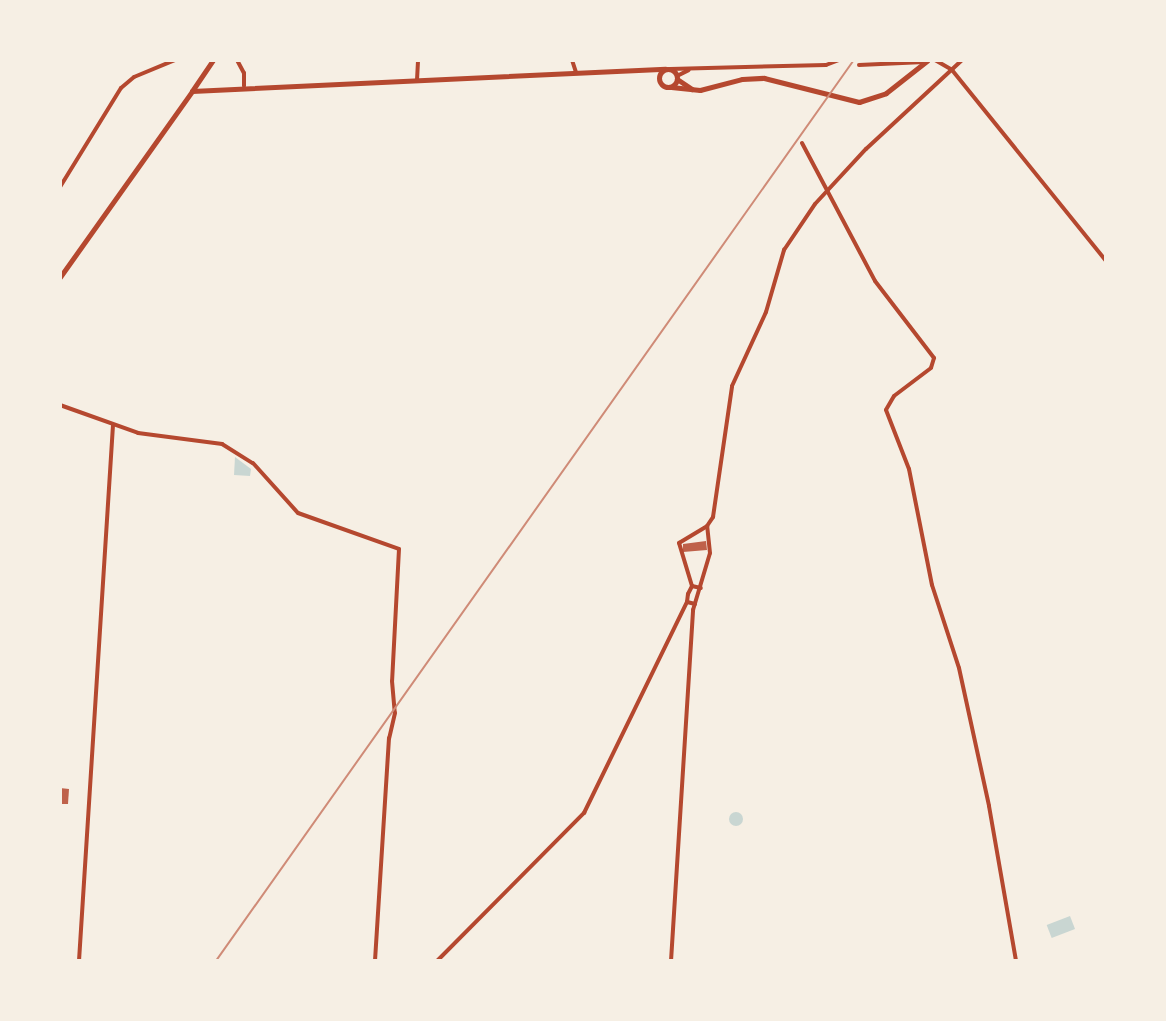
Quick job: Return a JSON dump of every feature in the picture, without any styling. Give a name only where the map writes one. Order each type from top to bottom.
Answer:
[{"type":"main road","points":[[60,277],[213,60]]},
{"type":"main road","points":[[639,71],[659,79],[663,86],[697,90],[753,78],[804,89],[840,100],[877,97],[926,61]]},
{"type":"main road","points":[[192,91],[244,86],[667,69],[697,90]]},
{"type":"main road","points":[[659,79],[667,69]]},
{"type":"main road","points":[[671,87],[677,78]]},
{"type":"street","points":[[60,187],[122,88],[134,78],[175,60]]},
{"type":"street","points":[[237,60],[244,73],[244,86]]},
{"type":"street","points":[[417,80],[418,60]]},
{"type":"street","points":[[572,60],[576,72]]},
{"type":"street","points":[[740,60],[747,66]]},
{"type":"street","points":[[667,69],[826,65],[839,60]]},
{"type":"street","points":[[935,60],[952,70],[1106,261]]},
{"type":"street","points":[[671,961],[695,604],[710,553],[707,526],[716,501],[735,374],[766,312],[784,250],[826,191],[897,117],[962,60]]},
{"type":"street","points":[[859,65],[926,61]]},
{"type":"street","points":[[677,78],[700,68]]},
{"type":"street","points":[[802,143],[826,191],[855,239],[875,281],[934,358],[931,368],[894,396],[886,410],[909,469],[932,585],[959,668],[989,806],[1016,961]]},
{"type":"street","points":[[60,405],[148,436],[222,444],[253,463],[291,509],[399,549],[392,681],[395,713],[389,738],[375,961]]},
{"type":"street","points":[[79,961],[113,425]]},
{"type":"street","points":[[437,961],[589,807],[687,602],[692,586],[679,543],[686,536],[707,526]]},
{"type":"street","points":[[692,586],[701,588]]},
{"type":"street","points":[[687,602],[695,604]]},
{"type":"shaded area","points":[[235,457],[251,469],[250,476],[234,475]]},
{"type":"shaded area","points":[[736,812],[741,814],[743,819],[741,824],[736,826],[731,824],[729,819],[731,814]]},
{"type":"shaded area","points":[[1070,916],[1075,929],[1052,938],[1047,925]]},
{"type":"building","points":[[706,541],[707,550],[683,552],[683,544]]},
{"type":"building","points":[[60,788],[69,789],[68,804],[60,804]]},
{"type":"railway","points":[[216,961],[854,60]]}]
